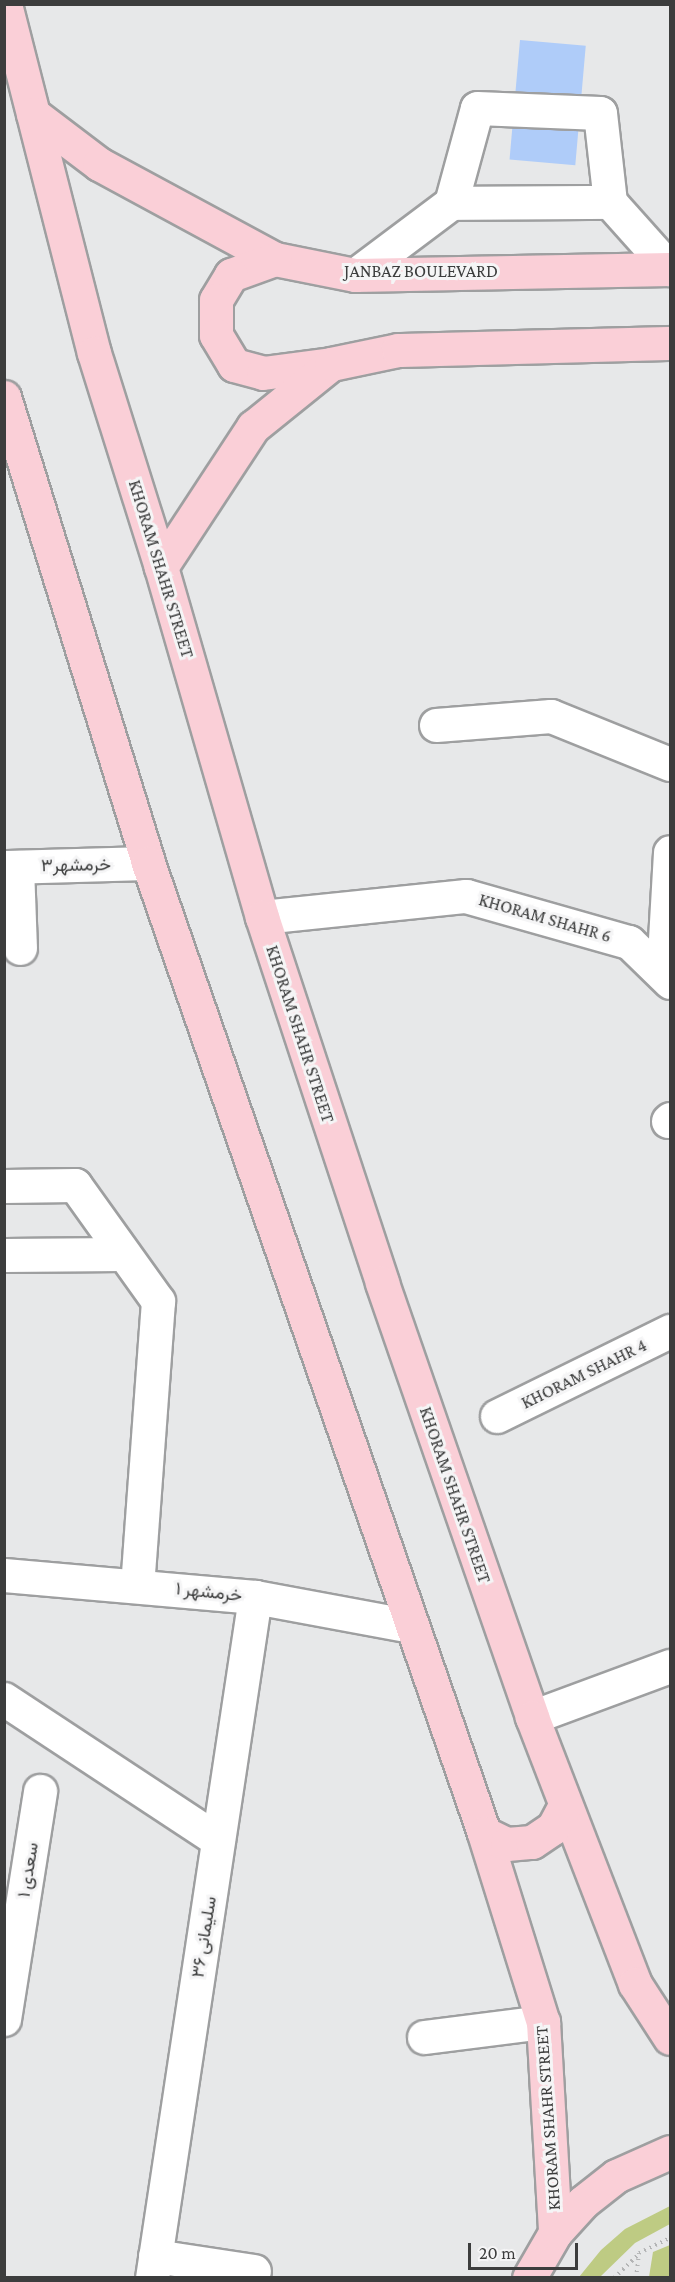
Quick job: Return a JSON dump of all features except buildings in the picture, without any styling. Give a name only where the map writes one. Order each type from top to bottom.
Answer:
[{"type":"main road","name":"KHORAM SHAHR STREET","points":[[5,4],[94,353],[161,567],[262,917],[386,1294],[532,1717],[635,1984],[670,2038]]},
{"type":"main road","name":"JANBAZ BOULEVARD","points":[[33,114],[99,164],[275,259],[355,274],[670,269]]},
{"type":"main road","points":[[275,259],[231,275],[216,300],[216,335],[234,365],[263,373],[331,364],[398,350],[670,343]]},
{"type":"main road","points":[[161,567],[253,426],[331,364]]},
{"type":"main road","name":"KHORAM SHAHR STREET","points":[[4,397],[148,864],[484,1833],[543,2022],[555,2234]]},
{"type":"main road","points":[[484,1833],[507,1844],[532,1842],[553,1828],[565,1805]]},
{"type":"main road","points":[[529,2277],[555,2234],[583,2202],[616,2176],[670,2152]]},
{"type":"street","points":[[451,203],[477,108],[600,113],[610,202],[670,269]]},
{"type":"street","points":[[355,274],[451,203],[610,202]]},
{"type":"street","points":[[436,725],[551,716],[670,764]]},
{"type":"street","points":[[667,978],[670,852]]},
{"type":"street","name":"خرمشهر۳","points":[[11,867],[148,864]]},
{"type":"street","points":[[11,867],[20,948]]},
{"type":"street","name":"KHORAM SHAHR 6","points":[[262,917],[466,896],[629,942],[667,978]]},
{"type":"street","points":[[4,1186],[75,1185],[122,1254],[158,1301],[137,1585]]},
{"type":"street","points":[[4,1255],[122,1254]]},
{"type":"street","name":"KHORAM SHAHR 4","points":[[497,1416],[670,1331]]},
{"type":"street","name":"خرمشهر ۱","points":[[4,1575],[255,1597],[411,1626]]},
{"type":"street","name":"سلیمانی ۳۶","points":[[154,2267],[255,1597]]},
{"type":"street","points":[[532,1717],[670,1666]]},
{"type":"street","points":[[4,1699],[218,1840]]},
{"type":"street","name":"سعدی ۱","points":[[4,2019],[40,1791]]},
{"type":"street","points":[[424,2037],[543,2022]]},
{"type":"street","points":[[154,2267],[254,2271]]},
{"type":"path","points":[[614,2277],[639,2253],[670,2238]]},
{"type":"path","points":[[636,2277],[639,2253]]},
{"type":"green space","points":[[670,2206],[670,2224],[635,2243],[600,2277],[579,2277],[601,2250],[625,2229]]},
{"type":"green space","points":[[670,2245],[670,2277],[649,2277],[653,2252]]}]
